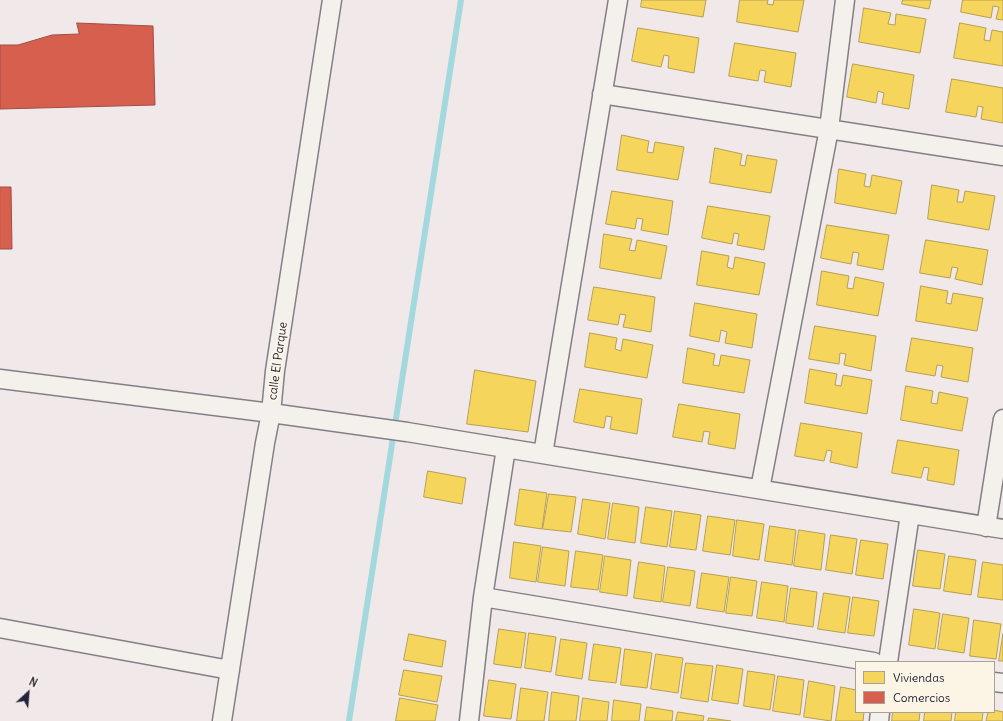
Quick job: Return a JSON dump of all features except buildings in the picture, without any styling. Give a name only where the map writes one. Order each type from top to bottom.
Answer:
[{"type":"street","name":"calle El Parque","points":[[222,721],[265,443],[271,413],[275,371],[332,0]]},
{"type":"street","points":[[543,454],[618,0]]},
{"type":"street","points":[[760,489],[829,129],[845,0]]},
{"type":"street","points":[[602,94],[1003,156]]},
{"type":"street","points":[[0,379],[271,413],[407,432],[994,528],[1003,419]]},
{"type":"street","points":[[469,721],[482,597],[506,448]]},
{"type":"street","points":[[888,661],[910,514]]},
{"type":"street","points":[[482,597],[868,661]]},
{"type":"street","points":[[0,628],[230,670]]},
{"type":"waterway","points":[[349,721],[461,0]]}]
